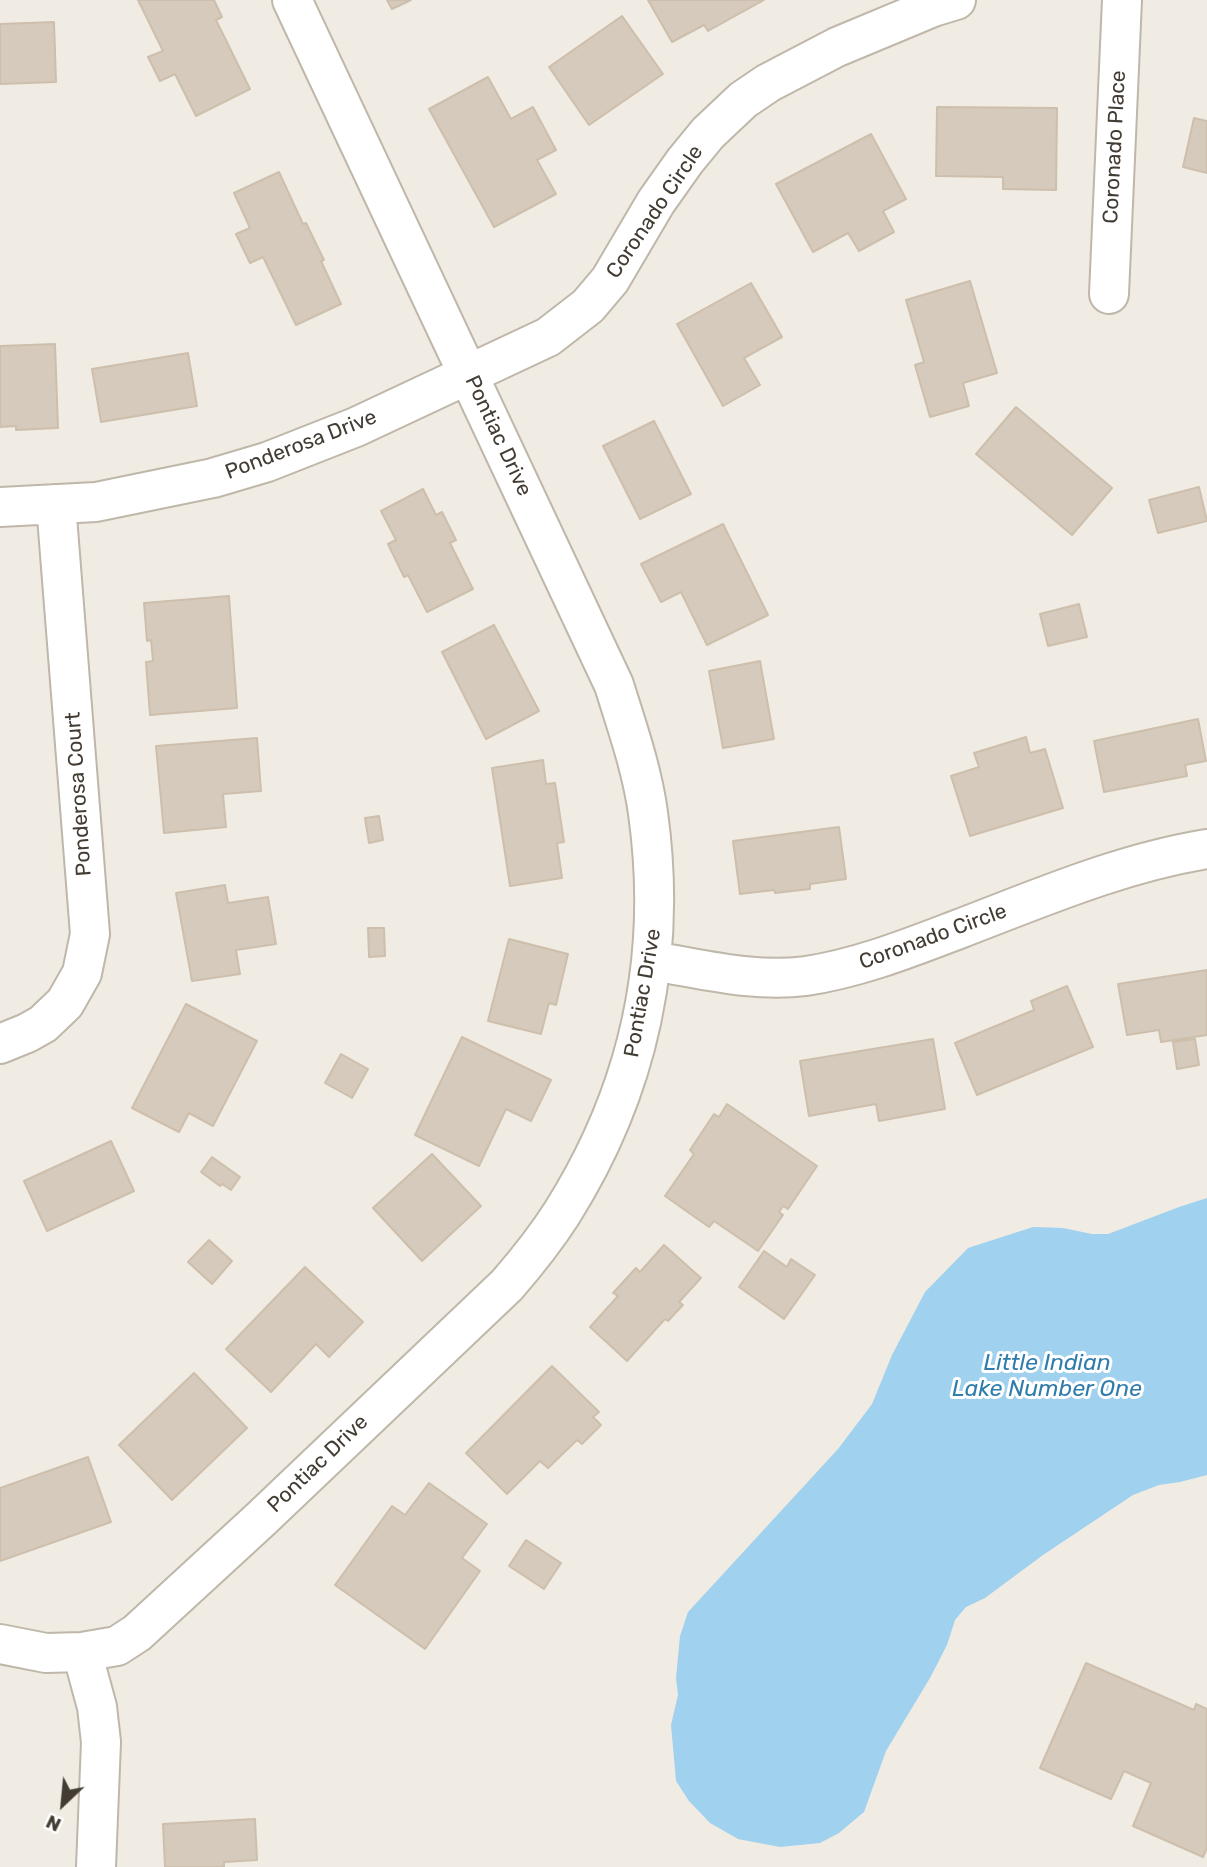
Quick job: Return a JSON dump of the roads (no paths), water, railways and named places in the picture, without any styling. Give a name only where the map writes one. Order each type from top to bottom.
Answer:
[{"type":"street","name":"Pontiac Drive","points":[[0,1644],[46,1653],[82,1652],[117,1646],[137,1633],[261,1519],[514,1276],[536,1251],[562,1213],[597,1150],[628,1072],[643,1017],[652,961],[655,918],[648,813],[637,758],[614,685],[292,0]]},
{"type":"street","name":"Coronado Circle","points":[[469,374],[548,337],[588,306],[610,280],[656,202],[685,161],[708,133],[743,100],[768,83],[837,47],[956,0]]},
{"type":"street","name":"Coronado Place","points":[[1109,294],[1122,0]]},
{"type":"street","name":"Ponderosa Drive","points":[[0,507],[96,502],[213,478],[267,462],[356,427],[469,374]]},
{"type":"street","name":"Ponderosa Court","points":[[0,1044],[43,1024],[65,1003],[82,973],[90,934],[57,503]]},
{"type":"street","name":"Coronado Circle","points":[[652,961],[755,978],[804,976],[854,966],[898,953],[1125,867],[1207,849]]},
{"type":"street","points":[[82,1652],[97,1707],[101,1742],[96,1867]]},
{"type":"water","name":"Little Indian Lake Number One","points":[[1207,1198],[1207,1475],[1159,1485],[1133,1495],[1043,1555],[985,1598],[966,1607],[955,1620],[947,1645],[930,1678],[886,1751],[864,1812],[839,1833],[820,1843],[780,1847],[738,1839],[710,1823],[689,1801],[676,1781],[671,1725],[678,1695],[676,1678],[680,1636],[688,1612],[838,1449],[872,1404],[892,1355],[925,1292],[968,1248],[1033,1227],[1108,1234]]}]
